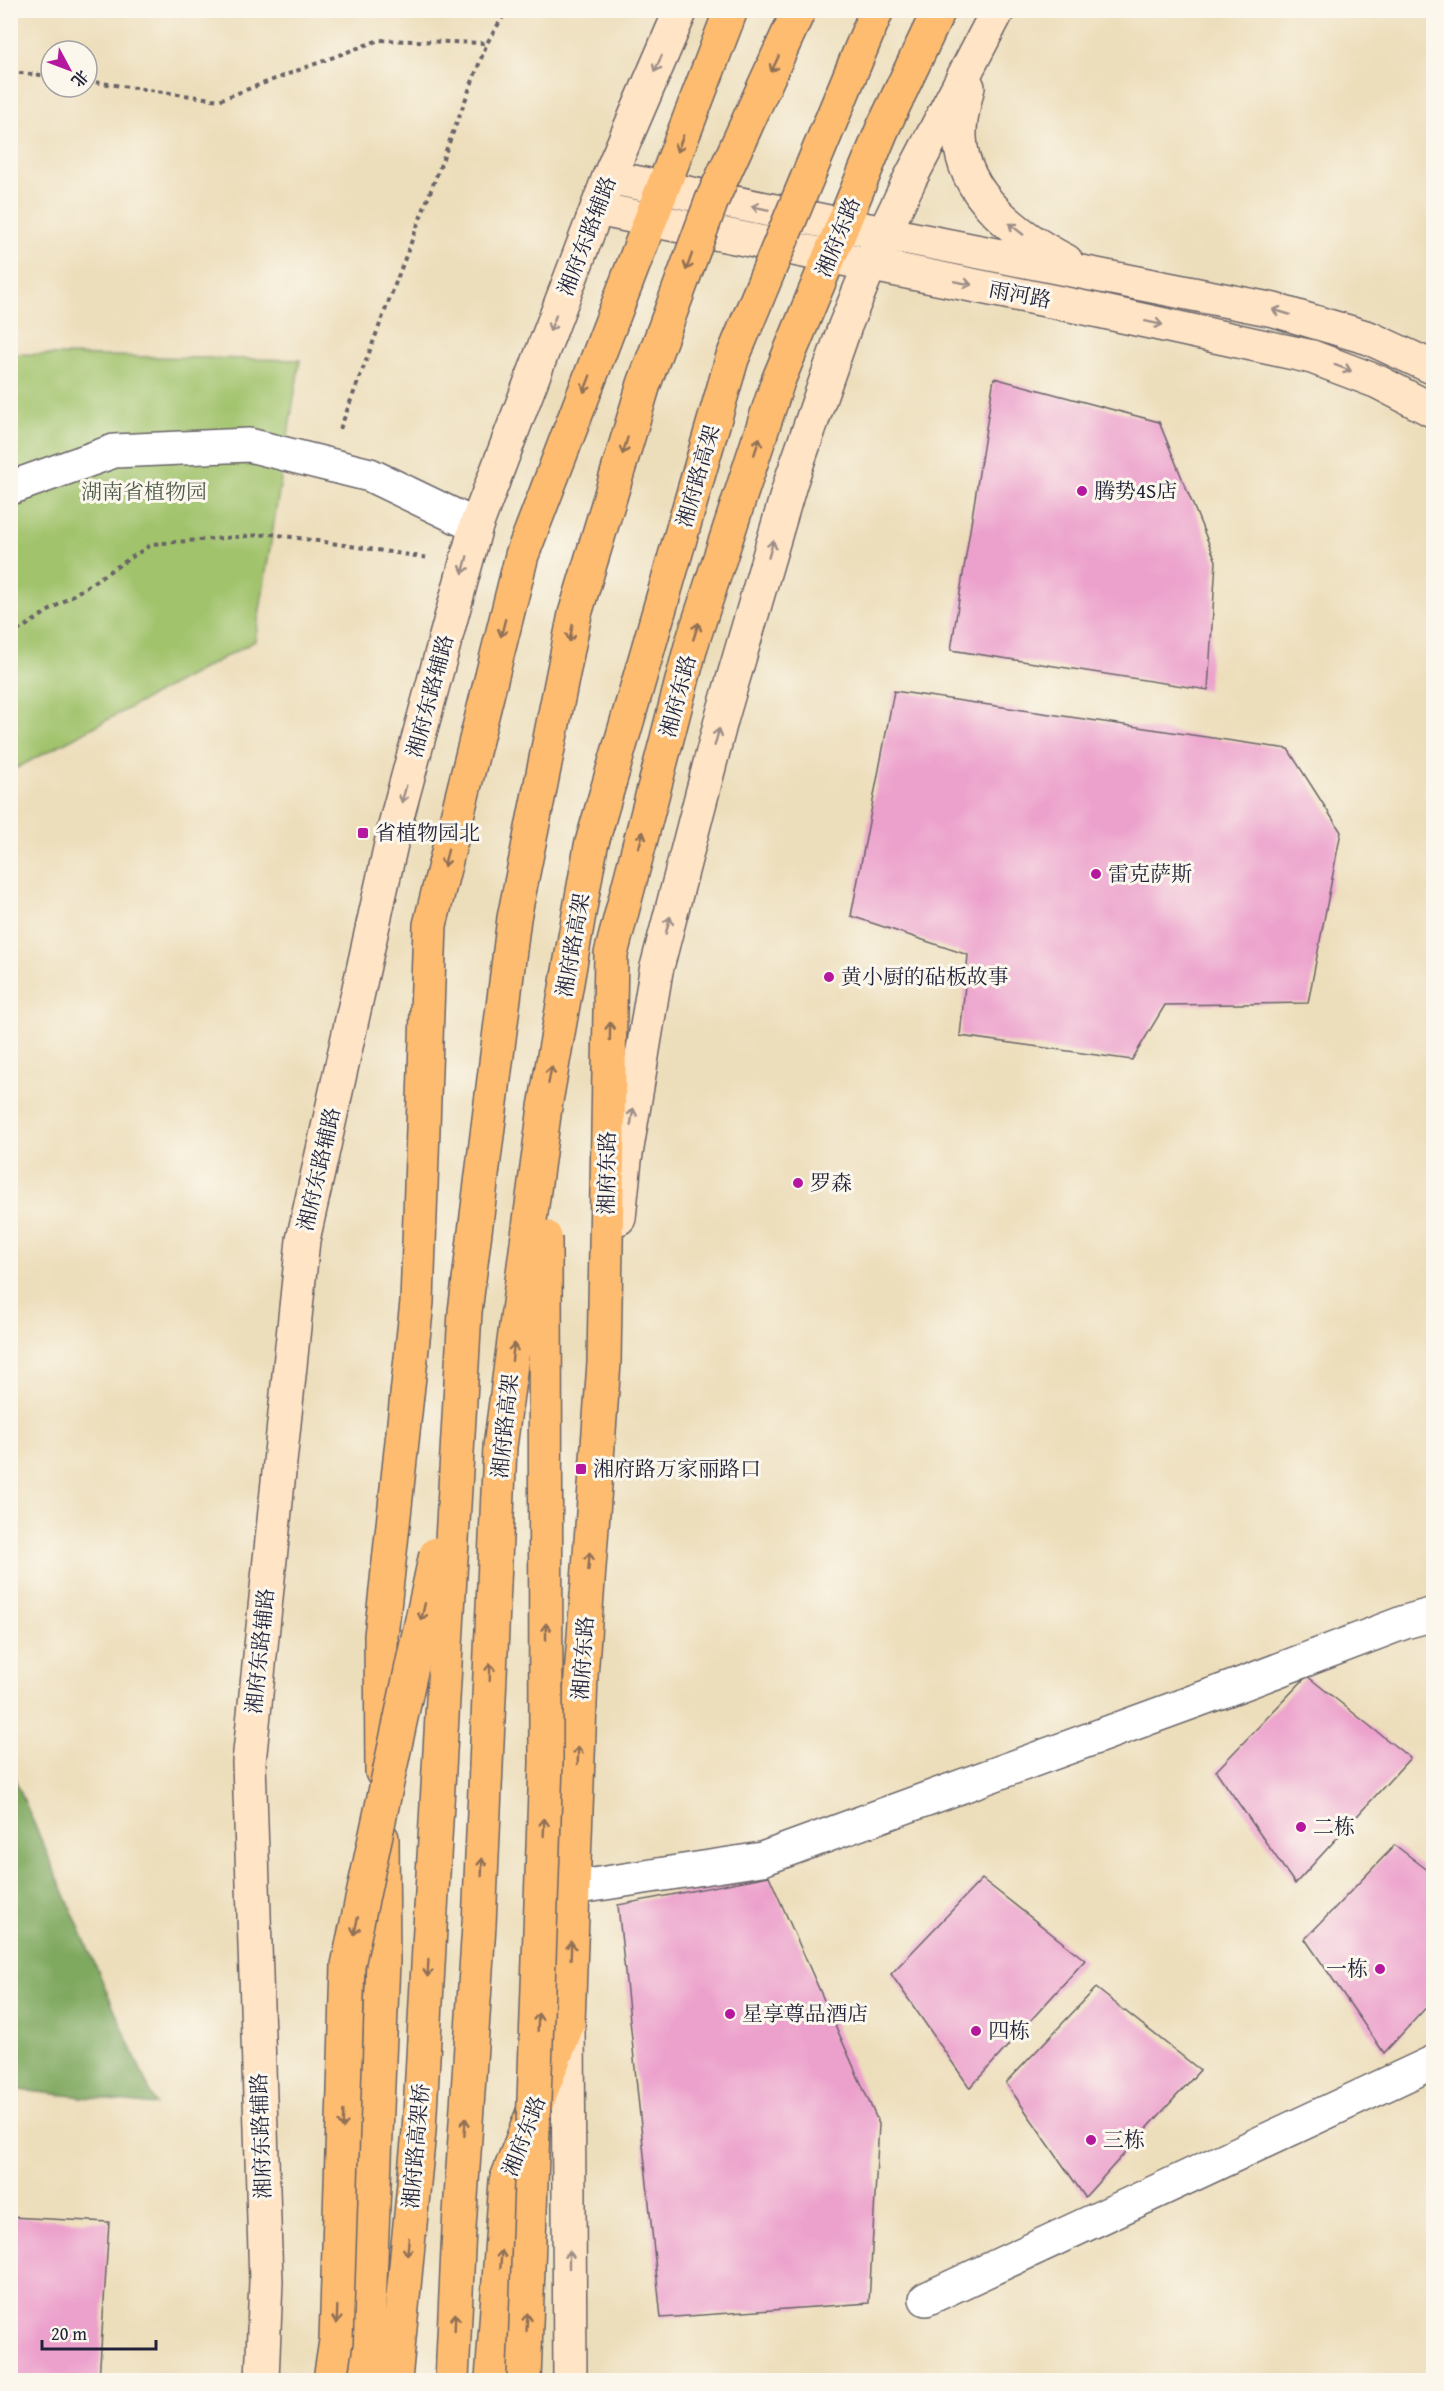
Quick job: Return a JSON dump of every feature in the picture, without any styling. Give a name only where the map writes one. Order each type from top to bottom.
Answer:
[{"type":"main road","name":"湘府东路辅路","points":[[262,2380],[266,2281],[249,1762],[303,1240],[397,817],[476,526],[609,177],[681,10]]},
{"type":"main road","points":[[366,2380],[383,1961],[381,1636],[417,1302],[430,925],[522,555],[730,10]]},
{"type":"main road","name":"湘府路高架","points":[[431,1910],[465,1312],[514,918],[575,614],[644,384],[712,200],[799,10]]},
{"type":"main road","name":"湘府路高架","points":[[452,2380],[459,2228],[480,1925],[500,1447],[545,1107],[591,846],[732,359],[878,10]]},
{"type":"main road","name":"湘府东路","points":[[492,2380],[506,2181],[568,2023],[581,1677],[604,1363],[611,954],[691,646],[778,381],[882,130],[939,10]]},
{"type":"main road","points":[[604,1363],[625,1160],[656,971],[722,717],[791,481],[840,340],[884,233],[992,20]]},
{"type":"main road","points":[[992,20],[968,83],[962,112],[960,138],[966,164],[985,199],[1012,226],[1055,255],[1104,277]]},
{"type":"main road","name":"雨河路","points":[[609,177],[1274,310],[1369,338],[1434,368]]},
{"type":"main road","name":"雨河路","points":[[597,209],[1312,357],[1378,382],[1434,411]]},
{"type":"main road","points":[[840,340],[855,317],[872,301],[892,288],[931,277]]},
{"type":"main road","points":[[524,2380],[546,1763],[545,1107]]},
{"type":"main road","points":[[330,2380],[336,2342],[348,1965],[458,1453]]},
{"type":"main road","name":"湘府路高架桥","points":[[395,2380],[419,2132],[431,1910]]},
{"type":"main road","points":[[568,2023],[570,2380]]},
{"type":"street","points":[[10,488],[114,451],[249,445],[370,475],[476,526]]},
{"type":"street","points":[[573,1888],[762,1859],[1239,1686],[1405,1622],[1434,1614]]},
{"type":"street","points":[[926,2299],[1434,2062]]},
{"type":"path","points":[[327,464],[487,43],[507,10]]},
{"type":"path","points":[[99,83],[219,100],[379,40],[487,43]]},
{"type":"path","points":[[10,72],[39,75]]},
{"type":"path","points":[[10,636],[152,544],[272,534],[466,564]]},
{"type":"green space","name":"湖南省植物园","points":[[11,354],[300,360],[255,641],[11,771]]},
{"type":"green space","points":[[11,1770],[156,2105],[11,2089]]},
{"type":"building","name":"腾势4S店","points":[[994,378],[1159,422],[1216,561],[1208,690],[951,650]]},
{"type":"building","name":"雷克萨斯","points":[[894,691],[1288,749],[1341,832],[1308,1003],[1165,1005],[1132,1060],[960,1036],[968,955],[851,916]]},
{"type":"building","name":"二栋","points":[[1307,1676],[1410,1758],[1295,1884],[1216,1771]]},
{"type":"building","name":"一栋","points":[[1395,1845],[1434,1875],[1434,1999],[1384,2053],[1305,1939]]},
{"type":"building","name":"星享尊品酒店","points":[[769,1876],[879,2124],[869,2303],[661,2318],[618,1905]]},
{"type":"building","name":"四栋","points":[[982,1879],[1085,1960],[970,2088],[891,1974]]},
{"type":"building","name":"三栋","points":[[1096,1988],[1200,2070],[1085,2197],[1006,2083]]},
{"type":"building","points":[[10,2217],[109,2222],[99,2380],[10,2380]]},
{"type":"place","name":"腾势4S店","points":[[1082,491]]},
{"type":"place","name":"省植物园北","points":[[363,833]]},
{"type":"place","name":"雷克萨斯","points":[[1096,874]]},
{"type":"place","name":"黄小厨的砧板故事","points":[[829,977]]},
{"type":"place","name":"罗森","points":[[798,1183]]},
{"type":"place","name":"湘府路万家丽路口","points":[[581,1469]]},
{"type":"place","name":"二栋","points":[[1301,1827]]},
{"type":"place","name":"一栋","points":[[1380,1969]]},
{"type":"place","name":"星享尊品酒店","points":[[730,2014]]},
{"type":"place","name":"四栋","points":[[976,2031]]},
{"type":"place","name":"三栋","points":[[1091,2140]]}]
